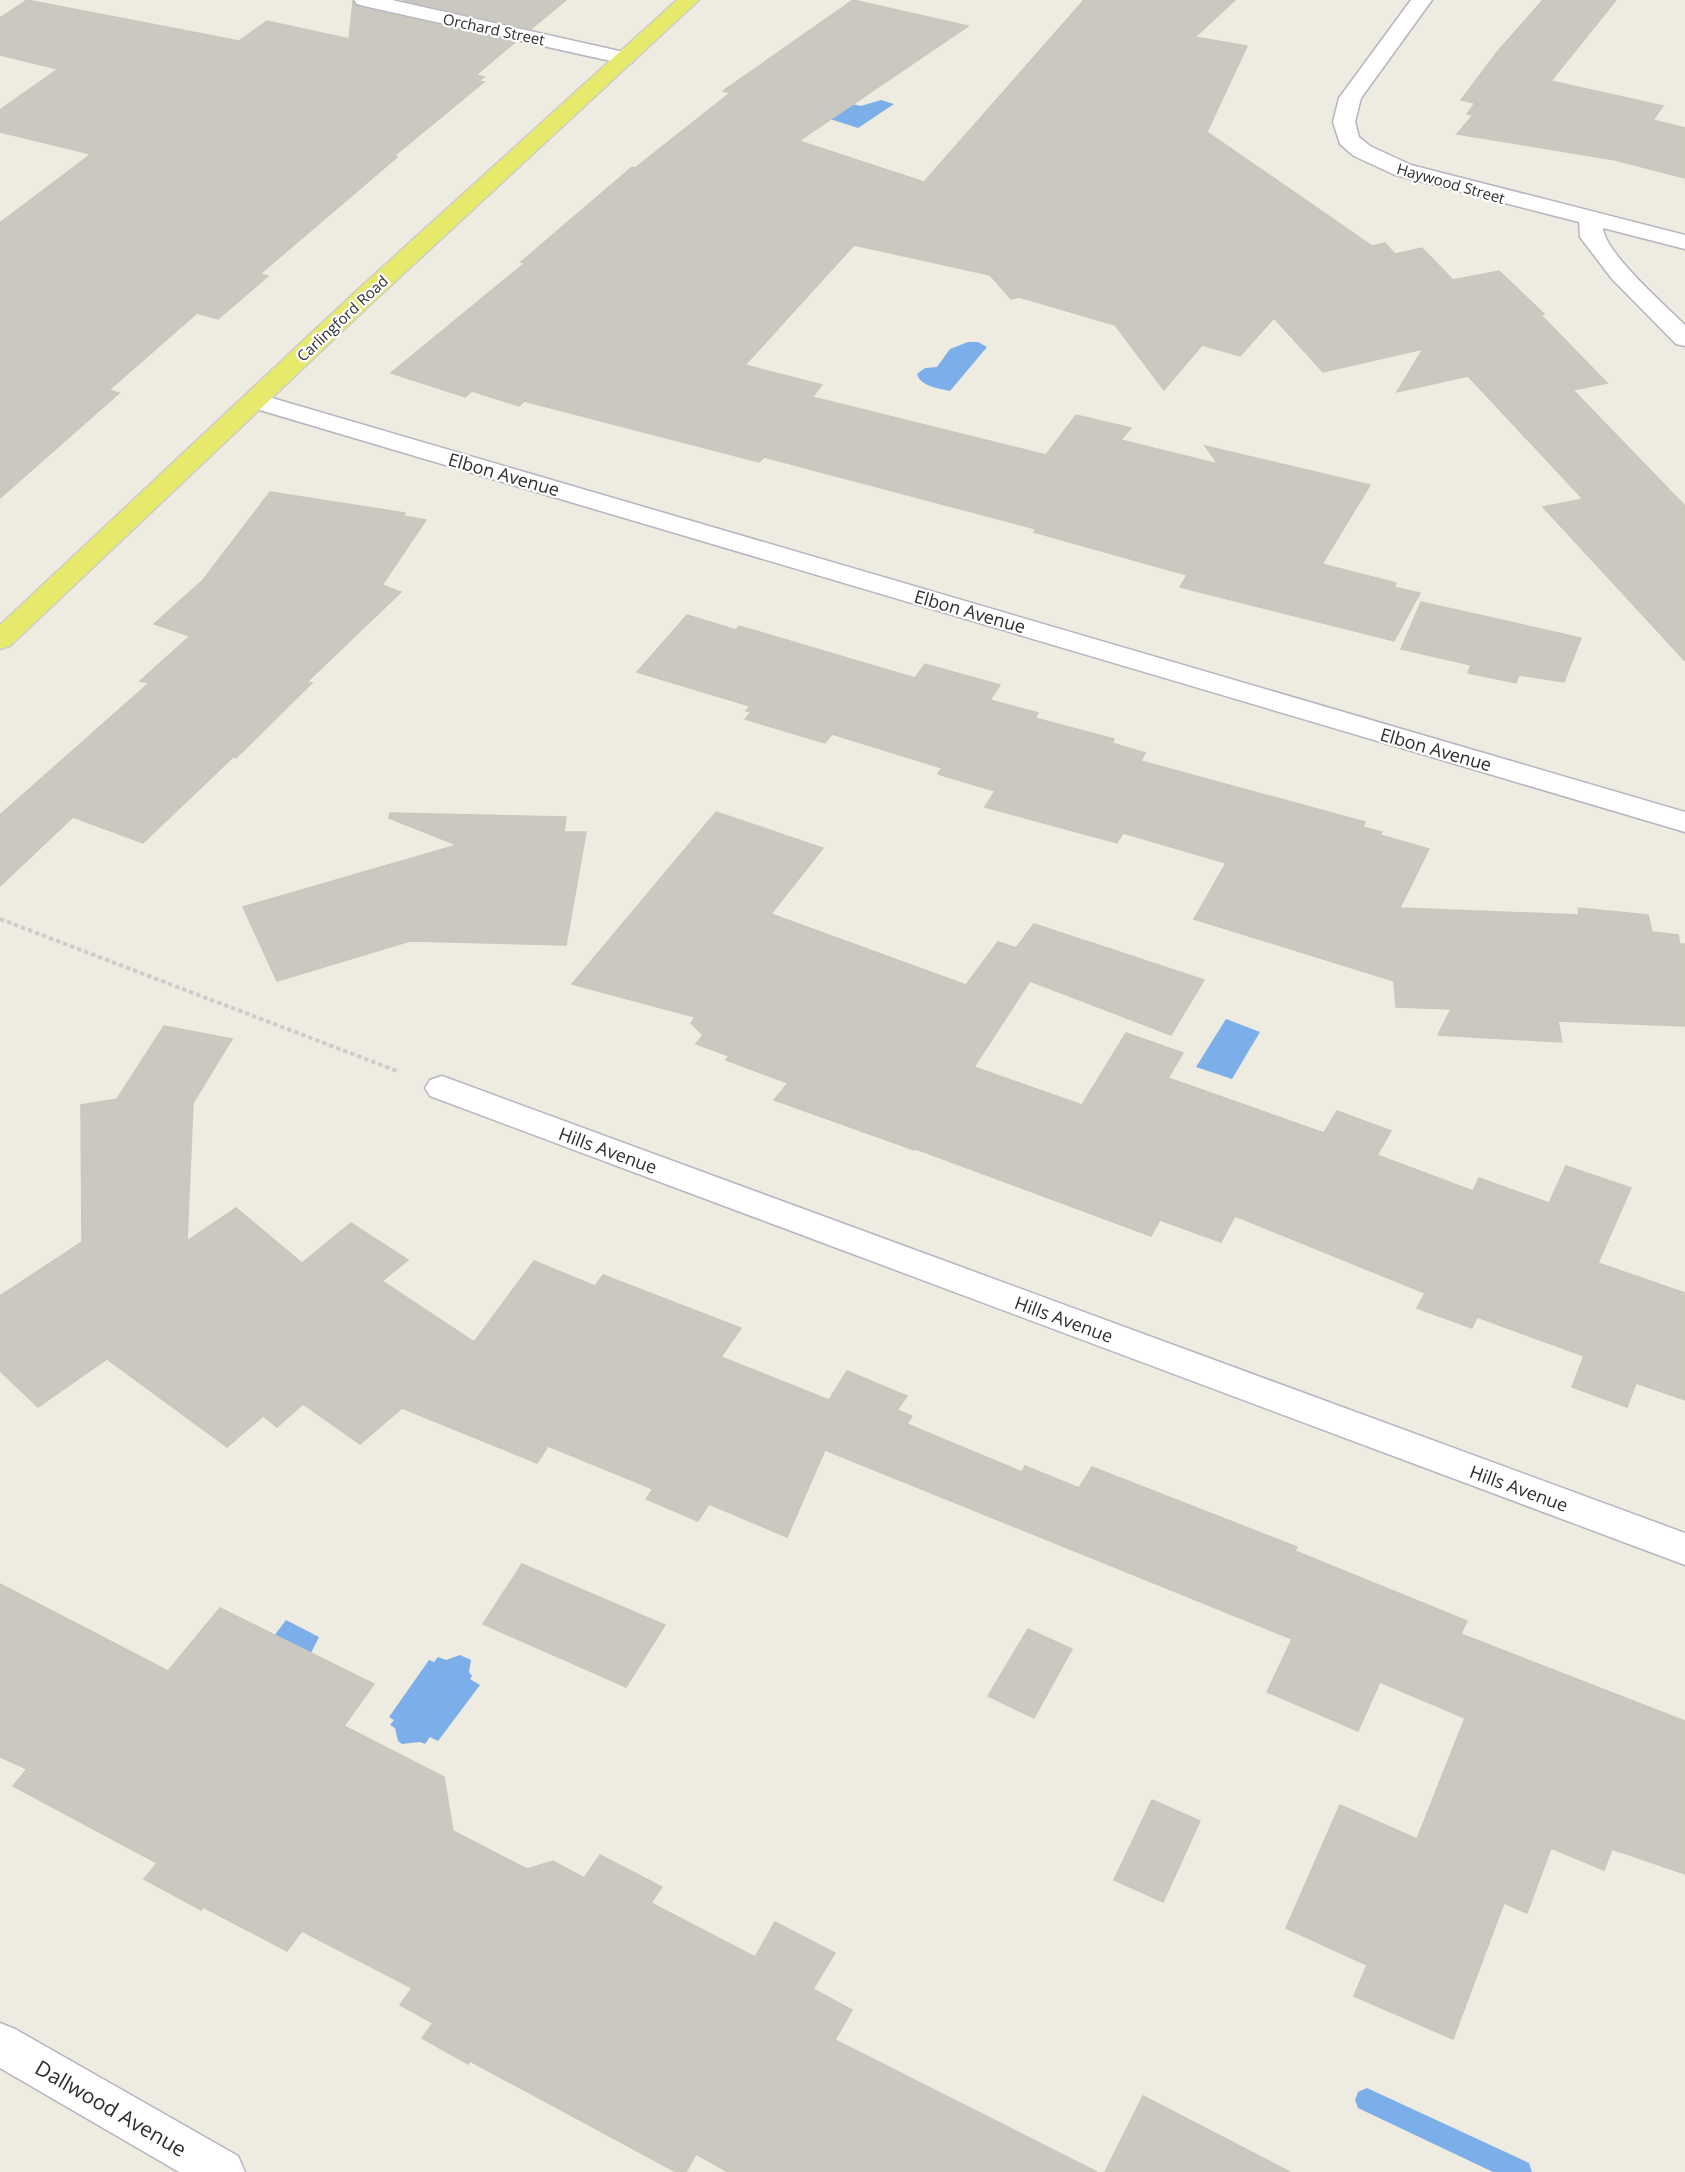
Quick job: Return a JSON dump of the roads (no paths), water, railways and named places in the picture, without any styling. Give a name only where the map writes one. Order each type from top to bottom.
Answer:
[{"type":"main road","name":"Carlingford Road","points":[[0,640],[688,0]]},
{"type":"street","name":"Orchard Street","points":[[364,0],[624,58]]},
{"type":"street","name":"Haywood Street","points":[[1422,0],[1350,98],[1344,122],[1348,139],[1362,151],[1396,168],[1591,220],[1685,242]]},
{"type":"street","points":[[1591,220],[1592,237],[1620,274],[1685,339]]},
{"type":"street","name":"Elbon Avenue","points":[[255,401],[1685,822]]},
{"type":"street","name":"Hills Avenue","points":[[442,1088],[1685,1549]]},
{"type":"street","name":"Dallwood Avenue","points":[[0,2044],[222,2172]]},
{"type":"water","points":[[881,100],[894,104],[858,128],[830,119],[852,104],[861,106]]},
{"type":"water","points":[[968,342],[978,342],[987,347],[950,391],[922,382],[917,374],[925,368],[937,367],[950,349]]},
{"type":"water","points":[[1226,1019],[1260,1032],[1232,1079],[1196,1067]]},
{"type":"water","points":[[286,1620],[319,1637],[296,1683],[237,1686]]},
{"type":"water","points":[[460,1655],[471,1660],[469,1672],[472,1676],[470,1679],[480,1685],[438,1741],[430,1737],[425,1744],[420,1742],[402,1744],[398,1741],[395,1728],[390,1725],[394,1720],[389,1717],[429,1660],[434,1662],[438,1657],[446,1660]]},
{"type":"waterway","points":[[1367,2100],[1520,2172]]}]
